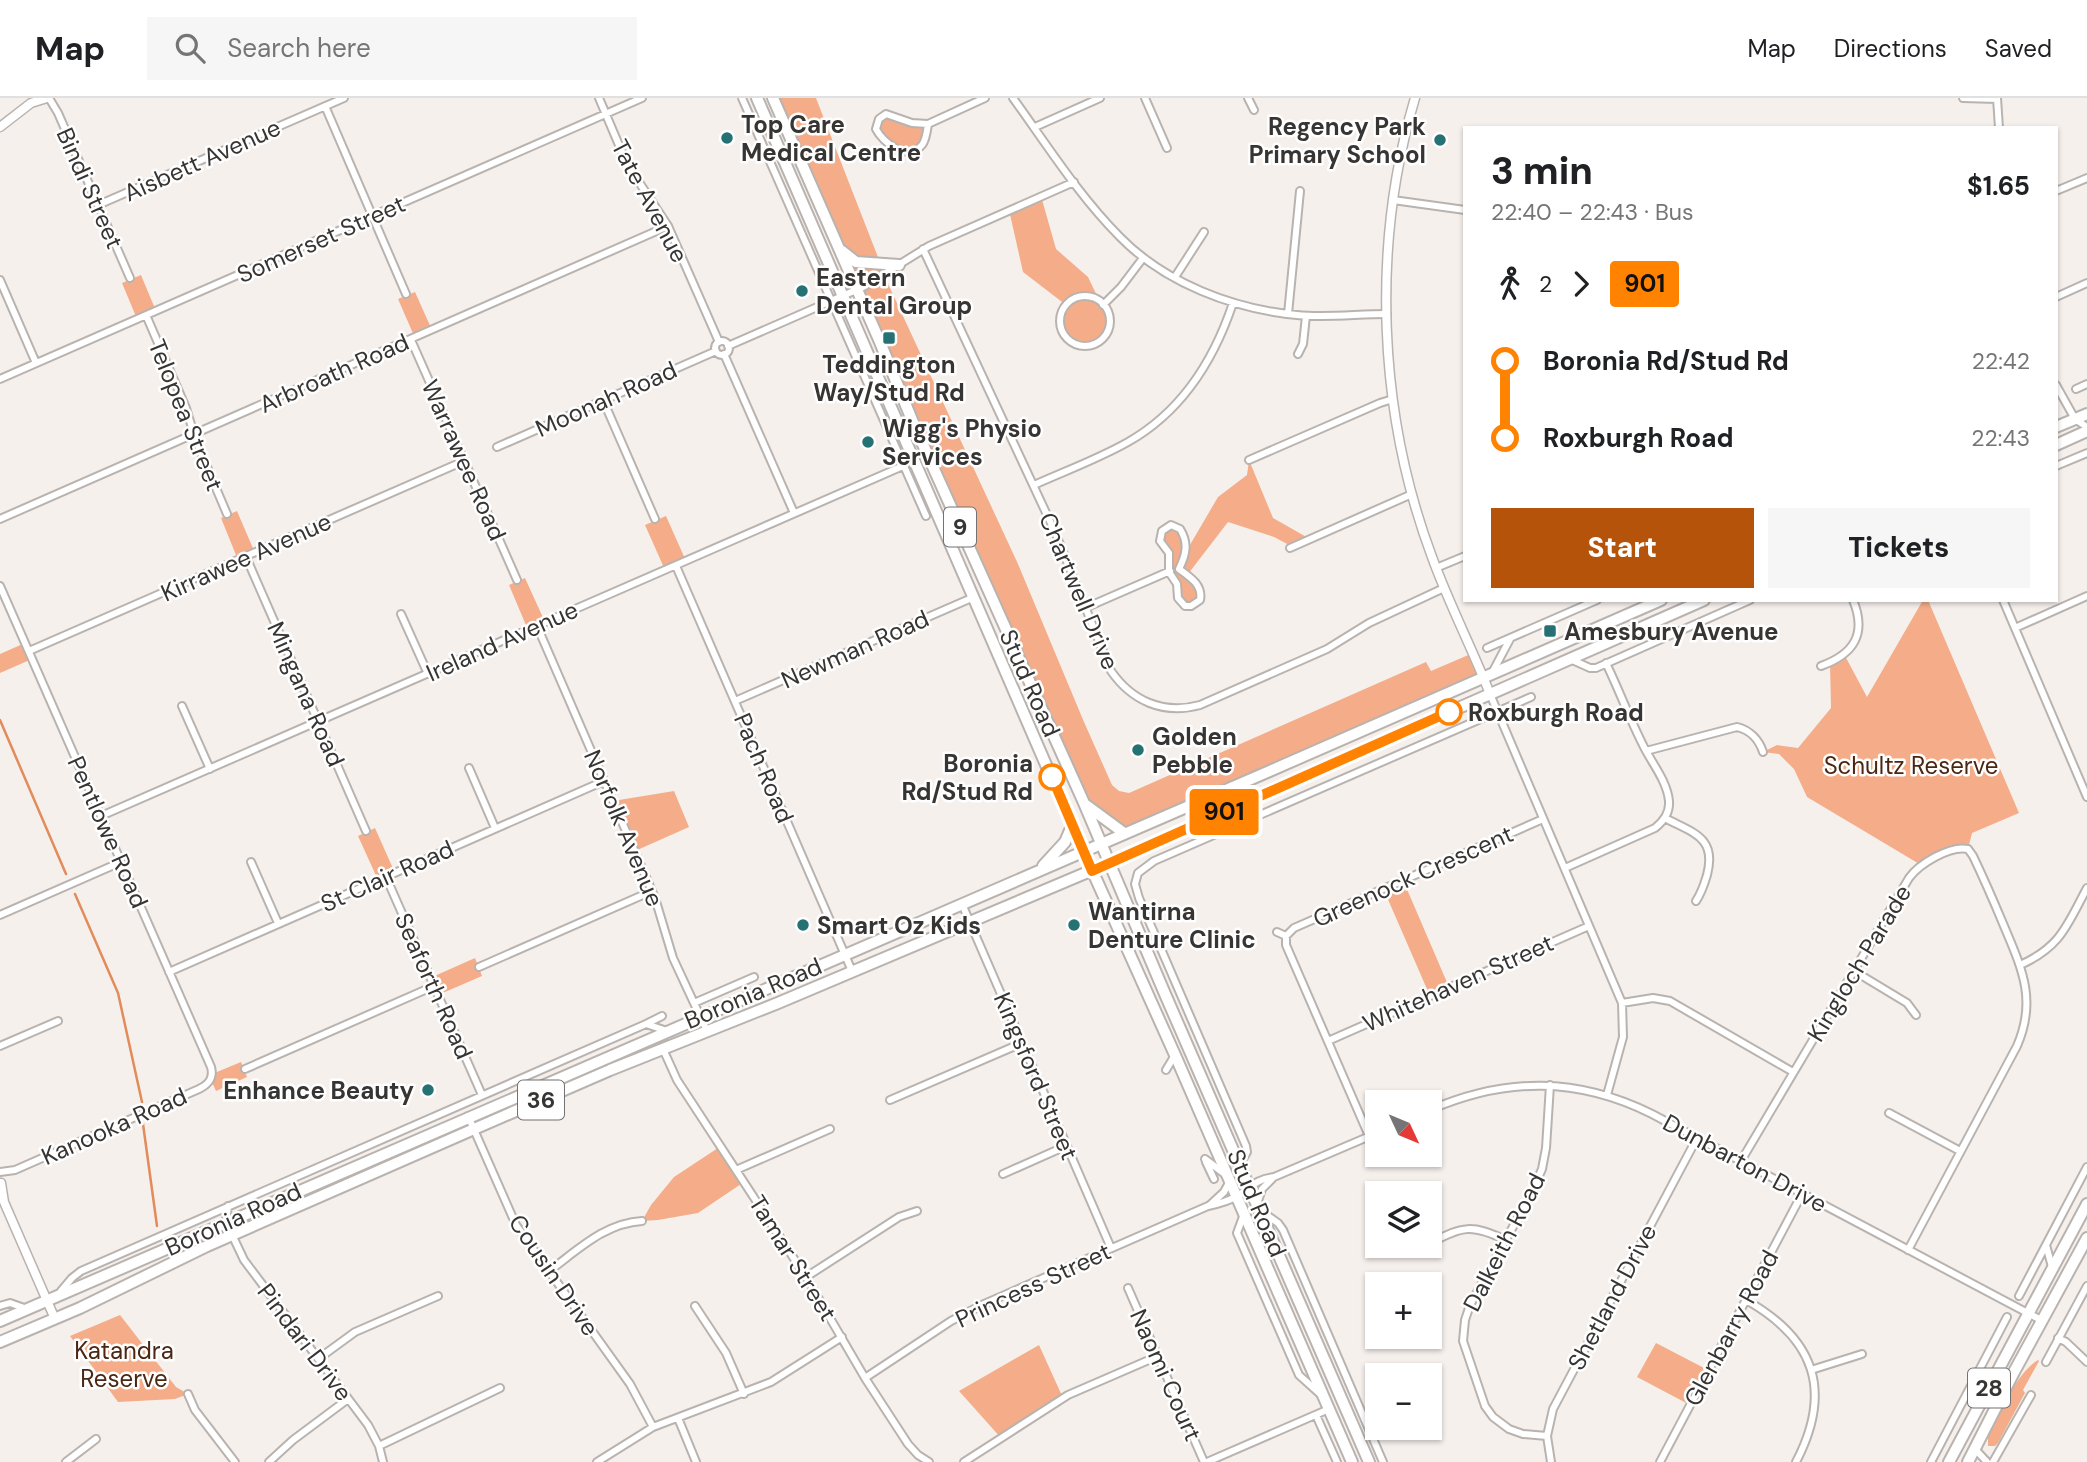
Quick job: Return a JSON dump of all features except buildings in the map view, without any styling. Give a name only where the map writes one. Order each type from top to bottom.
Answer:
[{"type":"main road","name":"Stud Road","points":[[757,98],[1072,826],[1352,1462]]},
{"type":"main road","name":"Stud Road","points":[[773,98],[918,433],[1084,803],[1369,1462]]},
{"type":"main road","points":[[838,246],[856,262],[899,264]]},
{"type":"main road","points":[[2058,426],[2087,414]]},
{"type":"main road","points":[[2058,444],[2087,429]]},
{"type":"main road","name":"Boronia Road","points":[[0,1321],[1656,602]]},
{"type":"main road","name":"Boronia Road","points":[[0,1342],[55,1319],[232,1235],[474,1129],[1109,864],[1699,602]]},
{"type":"main road","points":[[1084,803],[1124,833]]},
{"type":"main road","points":[[1039,871],[1065,842],[1072,826]]},
{"type":"main road","name":"28","points":[[1949,1462],[2087,1204]]},
{"type":"main road","points":[[2074,1228],[2087,1219]]},
{"type":"main road","name":"28","points":[[1972,1458],[2041,1320],[2087,1238]]},
{"type":"main road","points":[[1958,1445],[1972,1458]]},
{"type":"street","points":[[0,127],[31,103],[48,98]]},
{"type":"street","name":"Bindi Street","points":[[48,98],[58,113],[130,278]]},
{"type":"street","name":"Aisbett Avenue","points":[[98,205],[344,98]]},
{"type":"street","name":"Tate Avenue","points":[[599,98],[630,169],[668,226],[719,342]]},
{"type":"street","name":"Somerset Street","points":[[0,379],[642,98]]},
{"type":"street","points":[[742,98],[926,516]]},
{"type":"street","points":[[928,124],[921,146],[909,151],[888,145],[876,129],[879,119],[886,114],[909,123],[928,124],[985,98]]},
{"type":"street","points":[[1013,98],[1074,182],[1113,230],[1143,258],[1175,277],[1233,303],[1287,314],[1387,314]]},
{"type":"street","points":[[1035,127],[1100,98]]},
{"type":"street","points":[[1144,98],[1167,148]]},
{"type":"street","points":[[1248,98],[1254,110]]},
{"type":"street","points":[[1415,98],[1393,200],[1388,260],[1387,314],[1393,399],[1412,494],[1436,568],[1488,676],[1490,694],[1622,1003],[1623,1037],[1607,1095]]},
{"type":"street","points":[[1963,98],[1997,98],[1999,126]]},
{"type":"street","points":[[325,106],[406,294]]},
{"type":"street","points":[[2058,190],[2087,178]]},
{"type":"street","points":[[728,346],[857,290],[923,249],[1074,182]]},
{"type":"street","points":[[1287,314],[1300,191]]},
{"type":"street","points":[[1393,200],[1463,210]]},
{"type":"street","name":"Arbroath Road","points":[[0,519],[668,226]]},
{"type":"street","points":[[1175,277],[1204,232]]},
{"type":"street","name":"Chartwell Drive","points":[[923,249],[1062,547],[1111,671],[1127,691],[1153,706],[1184,708],[1200,705],[1327,649],[1369,623],[1444,588]]},
{"type":"street","points":[[1104,305],[1143,258]]},
{"type":"street","points":[[0,281],[36,363]]},
{"type":"street","points":[[2058,296],[2087,283]]},
{"type":"street","points":[[1087,296],[1104,305],[1110,318],[1102,339],[1093,345],[1083,346],[1073,343],[1065,336],[1060,326],[1061,314],[1071,301],[1087,296]]},
{"type":"street","points":[[1034,485],[1129,442],[1166,414],[1188,391],[1205,366],[1220,339],[1233,303]]},
{"type":"street","name":"Telopea Street","points":[[146,316],[186,408],[227,514]]},
{"type":"street","points":[[1298,354],[1303,344],[1306,316]]},
{"type":"street","name":"Warrawee Road","points":[[411,340],[517,580]]},
{"type":"street","points":[[724,354],[719,354],[715,346],[724,342],[728,346]]},
{"type":"street","points":[[724,354],[728,351],[728,346]]},
{"type":"street","name":"Moonah Road","points":[[497,447],[716,351]]},
{"type":"street","points":[[724,354],[794,513]]},
{"type":"street","points":[[2076,389],[2087,384]]},
{"type":"street","points":[[2058,388],[2076,419],[2087,429]]},
{"type":"street","points":[[1249,460],[1393,399]]},
{"type":"street","points":[[603,400],[655,519]]},
{"type":"street","points":[[2058,465],[2087,453]]},
{"type":"street","name":"Kirrawee Avenue","points":[[29,652],[464,461]]},
{"type":"street","name":"Ireland Avenue","points":[[101,816],[903,466]]},
{"type":"street","points":[[1290,548],[1412,494]]},
{"type":"street","points":[[1171,525],[1181,529],[1186,540],[1186,552],[1179,569],[1192,579],[1200,591],[1200,600],[1194,606],[1185,606],[1180,601],[1177,584],[1168,572],[1169,553],[1160,538],[1164,528],[1171,525]]},
{"type":"street","name":"Mingana Road","points":[[246,556],[366,831]]},
{"type":"street","points":[[1436,568],[1463,557]]},
{"type":"street","name":"Pach Road","points":[[676,566],[852,971]]},
{"type":"street","points":[[1086,608],[1179,569]]},
{"type":"street","name":"Pentlowe Road","points":[[0,586],[211,1067],[211,1080]]},
{"type":"street","name":"Newman Road","points":[[735,701],[974,596]]},
{"type":"street","points":[[2015,628],[2087,596]]},
{"type":"street","points":[[1487,648],[1592,602]]},
{"type":"street","points":[[1570,659],[1591,669],[1745,602]]},
{"type":"street","points":[[1821,666],[1844,654],[1855,641],[1859,623],[1854,602]]},
{"type":"street","points":[[2004,602],[2087,797]]},
{"type":"street","points":[[401,614],[428,674]]},
{"type":"street","name":"Norfolk Avenue","points":[[537,626],[652,891],[675,963],[707,1031]]},
{"type":"street","points":[[1488,676],[1511,637]]},
{"type":"street","points":[[1565,868],[1648,831],[1665,818],[1669,809],[1668,794],[1606,663]]},
{"type":"street","points":[[1240,1164],[1247,1152],[1246,1146],[1135,886],[1136,877],[1151,863],[1531,697]]},
{"type":"street","points":[[182,706],[210,769]]},
{"type":"street","points":[[1646,751],[1737,727],[1746,730],[1756,739],[1763,752]]},
{"type":"street","points":[[469,768],[495,828]]},
{"type":"street","name":"St Clair Road","points":[[169,972],[604,781]]},
{"type":"street","points":[[1665,818],[1696,835],[1706,844],[1710,853],[1703,889],[1696,901]]},
{"type":"street","name":"Greenock Crescent","points":[[1365,1127],[1286,945],[1286,936],[1294,928],[1543,819]]},
{"type":"street","name":"Kingloch Parade","points":[[1741,1161],[1915,870],[1928,861],[1959,848],[1968,849],[2020,965],[2026,984],[2027,1002],[2022,1032],[1909,1250]]},
{"type":"street","points":[[0,915],[121,862]]},
{"type":"street","points":[[251,862],[278,923]]},
{"type":"street","name":"Seaforth Road","points":[[386,877],[482,1095]]},
{"type":"street","points":[[2020,965],[2053,945],[2062,934],[2087,887]]},
{"type":"street","points":[[479,967],[652,891]]},
{"type":"street","points":[[1124,897],[1144,908]]},
{"type":"street","name":"Kingsford Street","points":[[962,904],[1111,1248]]},
{"type":"street","name":"Whitehaven Street","points":[[1328,1041],[1589,926]]},
{"type":"street","name":"Greenock Crescent","points":[[1277,932],[1286,936]]},
{"type":"street","points":[[1854,971],[1907,1003],[1916,1015]]},
{"type":"street","points":[[694,1003],[754,977]]},
{"type":"street","points":[[245,1069],[434,986]]},
{"type":"street","points":[[1622,1003],[1653,998],[1670,1001],[1793,1072]]},
{"type":"street","points":[[58,1295],[81,1271],[662,1016]]},
{"type":"street","points":[[0,1046],[58,1021]]},
{"type":"street","points":[[646,1024],[665,1031]]},
{"type":"street","points":[[890,1100],[1022,1043]]},
{"type":"street","name":"Tamar Street","points":[[663,1049],[677,1080],[806,1277],[865,1378],[911,1448],[929,1462]]},
{"type":"street","points":[[1166,1070],[1175,1055]]},
{"type":"street","name":"Kanooka Road","points":[[0,1179],[199,1089],[211,1080]]},
{"type":"street","name":"Dunbarton Drive","points":[[1442,1105],[1477,1092],[1507,1087],[1550,1085],[1607,1095],[1640,1108],[2041,1320]]},
{"type":"street","name":"Dalkeith Road","points":[[1547,1436],[1515,1432],[1493,1417],[1482,1399],[1463,1335],[1467,1313],[1542,1169],[1550,1085]]},
{"type":"street","points":[[437,1130],[455,1107]]},
{"type":"street","points":[[1889,1114],[1960,1151]]},
{"type":"street","name":"Cousin Drive","points":[[468,1116],[516,1225],[630,1384],[653,1427]]},
{"type":"street","points":[[736,1170],[830,1129]]},
{"type":"street","points":[[1237,1196],[1265,1178],[1274,1177],[1365,1138]]},
{"type":"street","name":"Shetland Drive","points":[[1551,1462],[1547,1436],[1555,1405],[1697,1138]]},
{"type":"street","points":[[378,1141],[398,1146]]},
{"type":"street","points":[[1003,1174],[1066,1146]]},
{"type":"street","points":[[1214,1179],[1205,1159],[1229,1179]]},
{"type":"street","points":[[2019,1296],[2087,1167]]},
{"type":"street","points":[[1274,1177],[1264,1186],[1258,1207],[1283,1230],[1383,1462]]},
{"type":"street","points":[[0,1179],[2,1200],[55,1319]]},
{"type":"street","name":"Princess Street","points":[[1208,1206],[1224,1192],[1229,1179]]},
{"type":"street","name":"Glenbarry Road","points":[[1660,1462],[1802,1194]]},
{"type":"street","name":"Princess Street","points":[[865,1378],[974,1308],[1208,1206],[1237,1196]]},
{"type":"street","points":[[226,1222],[228,1206]]},
{"type":"street","points":[[806,1277],[902,1215],[918,1212]]},
{"type":"street","points":[[549,1271],[606,1231],[627,1222],[642,1221]]},
{"type":"street","name":"Pindari Drive","points":[[226,1222],[247,1266],[368,1425],[379,1446],[383,1462]]},
{"type":"street","points":[[1442,1237],[1452,1232],[1474,1228],[1506,1240]]},
{"type":"street","points":[[2046,1245],[2053,1268]]},
{"type":"street","points":[[2046,1362],[2087,1286]]},
{"type":"street","name":"Naomi Court","points":[[1128,1288],[1206,1462]]},
{"type":"street","points":[[318,1359],[355,1332],[438,1296]]},
{"type":"street","points":[[1746,1300],[1783,1326],[1796,1341],[1811,1370],[1815,1396],[1814,1416],[1809,1435],[1796,1462]]},
{"type":"street","points":[[0,1306],[10,1303],[27,1309]]},
{"type":"street","points":[[695,1306],[726,1353],[744,1394]]},
{"type":"street","points":[[1931,1462],[2007,1317]]},
{"type":"street","points":[[597,1462],[653,1427],[744,1394],[786,1374],[842,1337]]},
{"type":"street","points":[[2058,1338],[2087,1362]]},
{"type":"street","points":[[1811,1370],[1862,1354]]},
{"type":"street","points":[[964,1462],[1068,1395],[1158,1356]]},
{"type":"street","points":[[379,1446],[500,1388]]},
{"type":"street","points":[[188,1394],[195,1410],[235,1462]]},
{"type":"street","points":[[1993,1462],[2031,1395]]},
{"type":"street","points":[[269,1462],[348,1399]]},
{"type":"street","points":[[1206,1462],[1329,1409]]},
{"type":"street","points":[[1317,1415],[1337,1462]]},
{"type":"street","points":[[678,1418],[695,1462]]},
{"type":"street","points":[[66,1462],[96,1439]]},
{"type":"street","points":[[1972,1458],[1987,1462]]},
{"type":"green space","points":[[774,98],[816,98],[890,288],[1018,564],[1112,785],[1119,791],[1129,793],[1426,662],[1431,671],[1473,653],[1483,678],[1124,833],[1084,803]]},
{"type":"green space","points":[[895,115],[928,124],[924,141],[913,150],[888,145],[876,124],[879,119]]},
{"type":"green space","points":[[1041,196],[1056,249],[1088,277],[1108,312],[1108,328],[1102,339],[1091,345],[1069,341],[1062,332],[1060,320],[1066,305],[1023,272],[1009,210]]},
{"type":"green space","points":[[141,275],[156,311],[137,319],[122,283]]},
{"type":"green space","points":[[415,292],[432,330],[415,338],[398,299]]},
{"type":"green space","points":[[1249,460],[1273,518],[1310,539],[1293,547],[1274,537],[1228,522],[1188,574],[1198,585],[1197,603],[1182,604],[1169,572],[1169,557],[1160,534],[1164,528],[1178,527],[1187,550],[1218,497],[1247,475]]},
{"type":"green space","points":[[237,511],[255,553],[238,560],[221,518]]},
{"type":"green space","points":[[666,516],[686,561],[665,570],[645,525]]},
{"type":"green space","points":[[525,578],[545,622],[528,630],[509,585]]},
{"type":"green space","name":"Schultz Reserve","points":[[1922,602],[1929,602],[2019,813],[1972,833],[1968,849],[1962,848],[1921,865],[1807,797],[1794,769],[1779,754],[1763,752],[1777,745],[1798,748],[1831,708],[1830,662],[1844,654],[1867,697]]},
{"type":"green space","points":[[25,643],[32,659],[0,673],[0,654]]},
{"type":"green space","points":[[674,791],[689,827],[635,851],[613,801]]},
{"type":"green space","points":[[375,828],[395,873],[378,880],[358,836]]},
{"type":"green space","points":[[1403,880],[1449,987],[1430,996],[1383,888]]},
{"type":"green space","points":[[475,958],[482,976],[438,995],[430,978]]},
{"type":"green space","points":[[241,1062],[247,1077],[216,1091],[211,1080],[212,1074]]},
{"type":"green space","points":[[721,1146],[744,1182],[698,1213],[642,1221],[651,1205],[674,1177]]},
{"type":"green space","name":"Katandra Reserve","points":[[120,1315],[176,1387],[188,1394],[175,1399],[118,1402],[70,1336]]},
{"type":"green space","points":[[1656,1343],[1708,1370],[1690,1405],[1637,1377]]},
{"type":"green space","points":[[1039,1345],[1063,1398],[1001,1438],[959,1391]]},
{"type":"green space","points":[[2038,1360],[2023,1390],[2025,1393],[1998,1443],[1988,1446],[1988,1437],[2009,1395],[2022,1375]]},
{"type":"waterway","points":[[0,720],[66,874]]},
{"type":"waterway","points":[[75,894],[118,993],[142,1102]]},
{"type":"waterway","points":[[143,1124],[157,1226]]},
{"type":"bus line","name":"901","points":[[1052,777],[1092,871],[1449,712]]},
{"type":"place","name":"Top Care Medical Centre","points":[[727,138]]},
{"type":"place","name":"Regency Park Primary School","points":[[1440,140]]},
{"type":"place","name":"Eastern Dental Group","points":[[802,291]]},
{"type":"place","name":"Teddington Way/Stud Rd","points":[[889,338]]},
{"type":"place","name":"Wigg's Physio Services","points":[[868,442]]},
{"type":"place","name":"Amesbury Avenue","points":[[1550,631]]},
{"type":"place","name":"Roxburgh Road","points":[[1449,712]]},
{"type":"place","name":"Golden Pebble","points":[[1138,750]]},
{"type":"place","name":"Boronia Rd/Stud Rd","points":[[1052,777]]},
{"type":"place","name":"Smart Oz Kids","points":[[803,925]]},
{"type":"place","name":"Wantirna Denture Clinic","points":[[1074,925]]},
{"type":"place","name":"Enhance Beauty","points":[[428,1090]]}]
